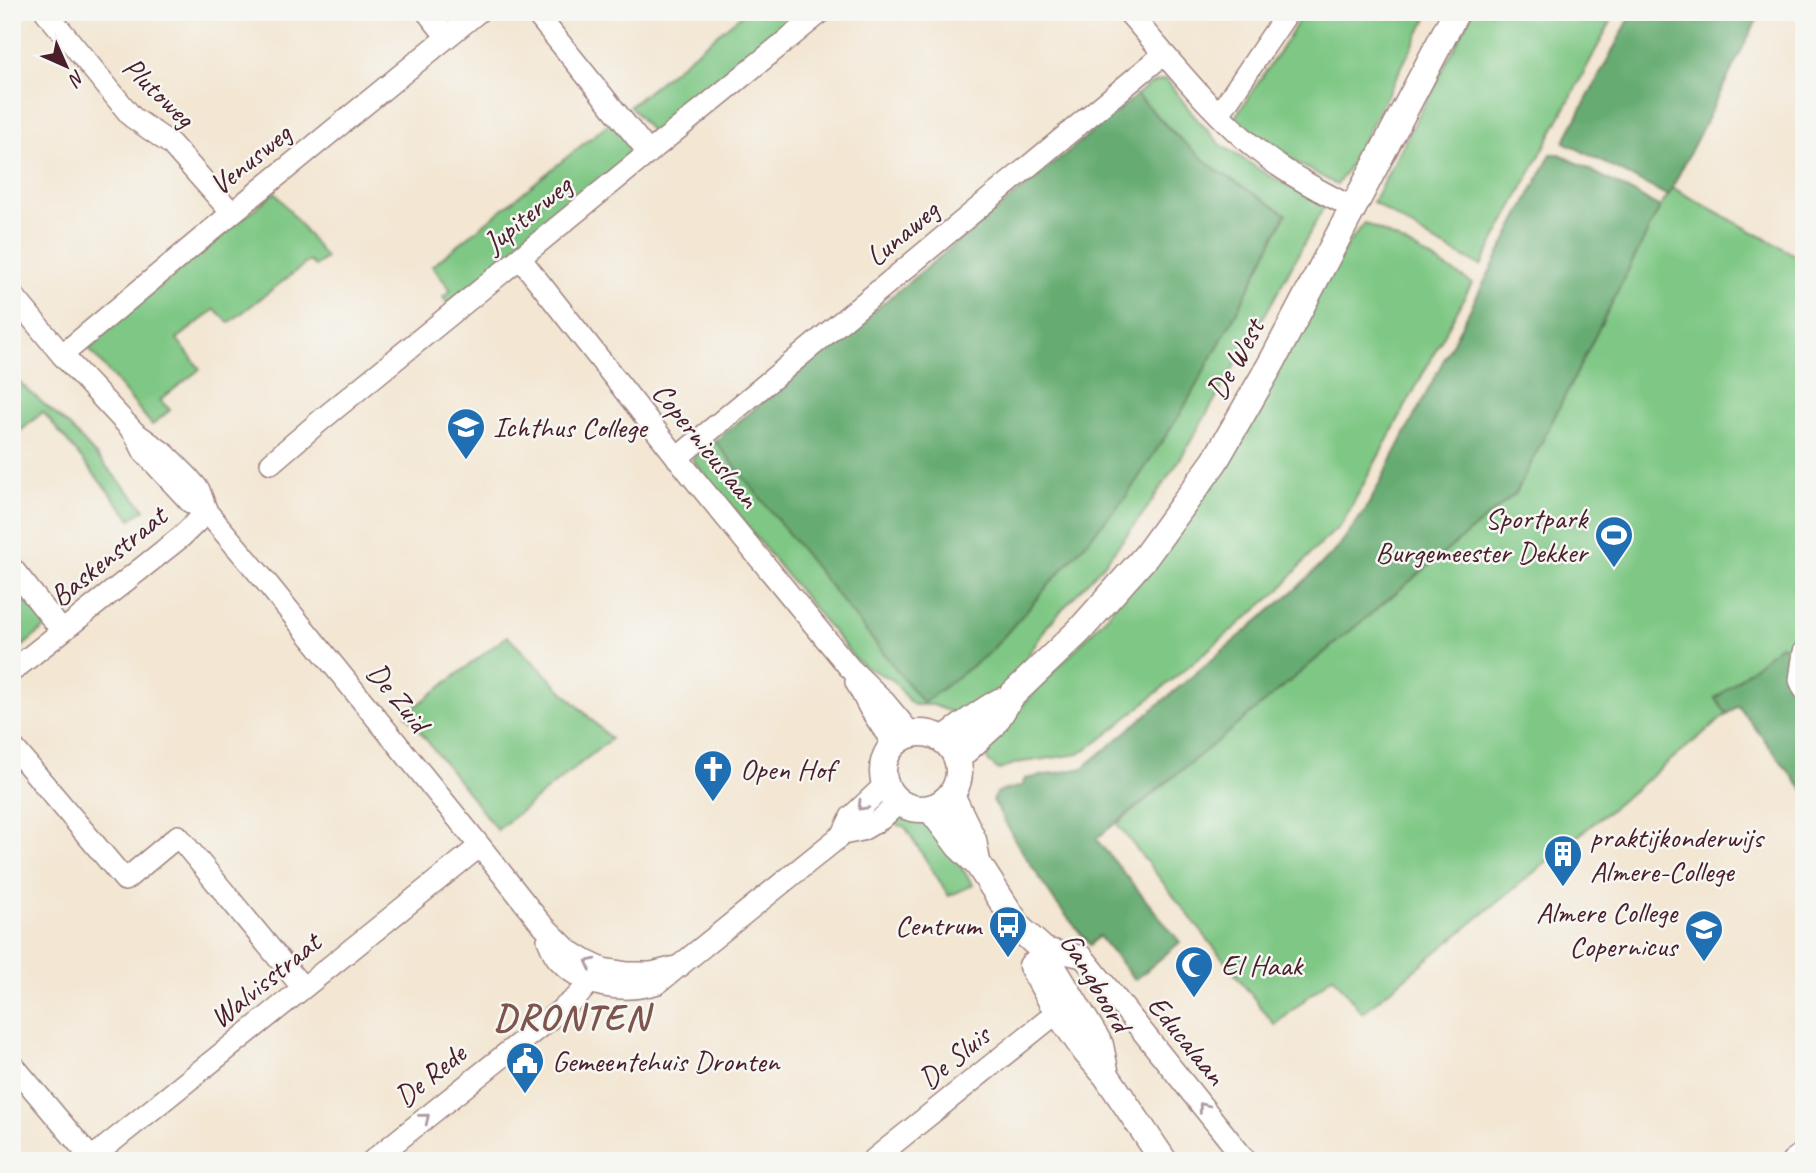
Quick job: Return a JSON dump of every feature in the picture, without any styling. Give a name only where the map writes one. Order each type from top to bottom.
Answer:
[{"type":"main road","name":"De West","points":[[950,749],[962,727],[982,711],[1012,695],[1079,631],[1146,556],[1215,461],[1255,393],[1456,12]]},
{"type":"main road","points":[[922,733],[933,735],[950,749],[960,771],[957,784],[940,802],[919,809],[909,807],[892,793],[884,773],[884,763],[888,753],[903,740],[922,733]]},
{"type":"main road","name":"Gangboord","points":[[940,802],[973,840],[978,864],[1020,929],[1041,948],[1065,1006]]},
{"type":"main road","name":"Gangboord","points":[[1020,929],[1024,953],[1065,1006],[1100,1045],[1107,1075],[1165,1160]]},
{"type":"street","name":"Plutoweg","points":[[46,12],[132,117],[171,144],[232,213]]},
{"type":"street","points":[[427,12],[447,37]]},
{"type":"street","name":"Venusweg","points":[[62,355],[478,12]]},
{"type":"street","points":[[534,12],[649,153]]},
{"type":"street","points":[[1128,12],[1219,114],[1262,154],[1316,189],[1353,208]]},
{"type":"street","points":[[1219,114],[1288,12]]},
{"type":"street","name":"Jupiterweg","points":[[271,463],[820,13]]},
{"type":"street","name":"Lunaweg","points":[[677,458],[1164,54]]},
{"type":"street","name":"Copernicuslaan","points":[[520,258],[677,458],[849,667],[883,699],[903,740]]},
{"type":"street","name":"De Zuid","points":[[12,294],[62,355],[134,432],[165,454],[199,490],[207,512],[539,921],[568,950],[603,969],[652,973],[680,966]]},
{"type":"street","name":"Baskenstraat","points":[[12,671],[180,537],[207,512]]},
{"type":"street","points":[[12,568],[62,631]]},
{"type":"street","points":[[1804,652],[1800,680],[1804,689]]},
{"type":"street","points":[[12,746],[125,880],[178,836],[303,988]]},
{"type":"street","name":"De Zuid","points":[[539,921],[556,958],[574,974],[584,990],[603,986],[628,989],[658,983],[844,834],[852,817],[892,793]]},
{"type":"street","name":"Walvisstraat","points":[[90,1159],[480,846]]},
{"type":"street","name":"Educalaan","points":[[1041,948],[1083,957],[1246,1161]]},
{"type":"street","name":"De Rede","points":[[372,1161],[584,990]]},
{"type":"street","name":"De Sluis","points":[[872,1161],[1065,1006]]},
{"type":"street","points":[[12,1064],[90,1159]]},
{"type":"street","points":[[1793,1161],[1804,1152]]},
{"type":"green space","points":[[745,12],[798,12],[799,22],[655,136],[630,106]]},
{"type":"green space","points":[[1303,12],[1430,12],[1354,159],[1337,185],[1282,155],[1235,117]]},
{"type":"green space","points":[[1473,12],[1616,12],[1481,266],[1436,243],[1373,202]]},
{"type":"green space","points":[[1633,12],[1761,12],[1668,196],[1564,142]]},
{"type":"green space","points":[[1166,79],[1220,144],[1268,175],[1325,205],[1182,456],[1146,510],[1104,564],[1048,625],[1010,683],[964,717],[933,705],[914,705],[893,680],[855,659],[692,459],[715,441],[923,703],[990,652],[1125,498],[1182,411],[1239,308],[1286,214],[1215,169],[1190,149],[1137,95],[1148,85]]},
{"type":"green space","points":[[1137,95],[1172,132],[1215,169],[1286,214],[1239,308],[1182,411],[1125,498],[990,652],[923,703],[715,441]]},
{"type":"green space","points":[[613,120],[637,151],[448,304],[443,297],[451,290],[432,266]]},
{"type":"green space","points":[[1551,154],[1560,154],[1660,207],[1516,493],[1096,839],[1180,942],[1135,980],[1099,936],[1090,945],[1056,903],[1016,842],[993,800],[997,792],[1022,786],[1025,779],[1083,768],[1297,588],[1336,550],[1366,509]]},
{"type":"green space","name":"Sportpark Burgemeester Dekker","points":[[1673,188],[1804,260],[1804,656],[1715,698],[1727,714],[1362,1013],[1333,976],[1275,1025],[1117,824],[1516,493],[1660,207]]},
{"type":"green space","points":[[275,192],[326,258],[315,266],[309,261],[229,323],[215,309],[177,339],[200,369],[160,400],[170,410],[152,425],[87,346]]},
{"type":"green space","points":[[1365,223],[1414,248],[1472,283],[1342,524],[1312,552],[1280,590],[1100,740],[1079,754],[1016,763],[999,770],[988,761],[984,745],[1109,614],[1350,241]]},
{"type":"green space","points":[[12,376],[70,427],[145,509],[131,519],[43,412],[12,438]]},
{"type":"green space","points":[[12,584],[47,626],[12,655]]},
{"type":"green space","points":[[507,636],[611,739],[497,830],[406,714]]},
{"type":"green space","points":[[1780,645],[1797,650],[1794,682],[1804,709],[1804,791],[1738,706],[1727,714],[1715,699]]},
{"type":"green space","points":[[909,817],[922,821],[938,832],[973,885],[949,896],[905,827],[888,821]]},
{"type":"place","name":"Ichthus College","points":[[466,461]]},
{"type":"place","name":"Sportpark Burgemeester Dekker","points":[[1614,569]]},
{"type":"place","name":"Open Hof","points":[[713,803]]},
{"type":"place","name":"praktijkonderwijs Almere-College","points":[[1563,888]]},
{"type":"place","name":"Centrum","points":[[1008,959]]},
{"type":"place","name":"Almere College Copernicus","points":[[1704,963]]},
{"type":"place","name":"El Haak","points":[[1194,999]]},
{"type":"place","name":"Gemeentehuis Dronten","points":[[525,1095]]},
{"type":"district","name":"DRONTEN","points":[[572,1016]]}]
